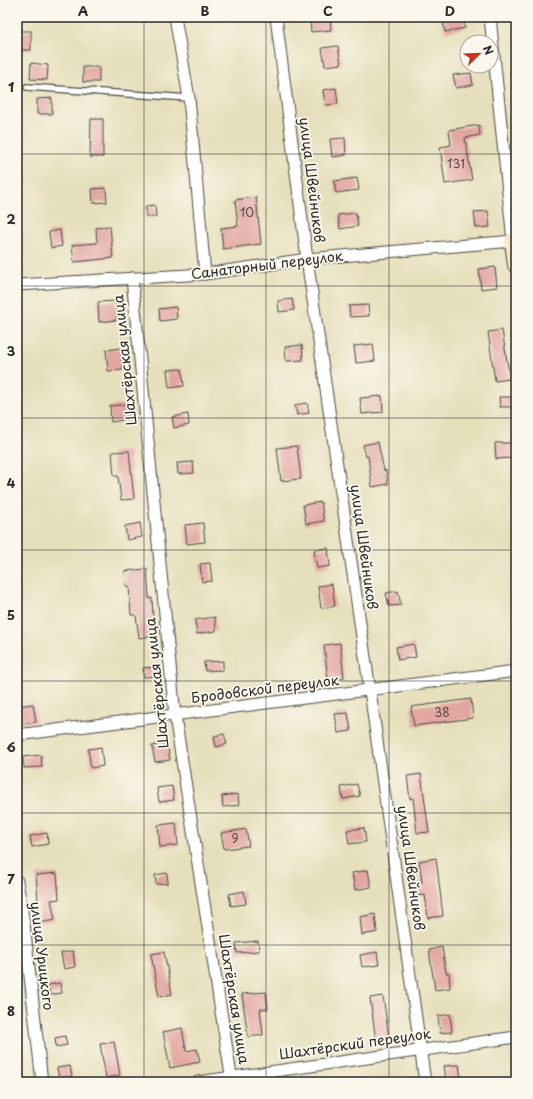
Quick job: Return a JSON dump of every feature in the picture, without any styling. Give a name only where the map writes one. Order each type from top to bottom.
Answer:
[{"type":"street","points":[[174,17],[189,98],[205,274]]},
{"type":"street","name":"улица Швейников","points":[[276,17],[307,259],[425,1082]]},
{"type":"street","points":[[490,17],[515,241],[516,265]]},
{"type":"street","name":"Санаторный переулок","points":[[17,285],[205,274],[307,259],[515,241]]},
{"type":"street","name":"Шахтёрская улица","points":[[132,278],[174,716],[231,1080]]},
{"type":"street","name":"Бродовской переулок","points":[[17,735],[370,691],[516,671]]},
{"type":"street","name":"улица Урицкого","points":[[17,881],[21,925],[42,1082]]},
{"type":"street","name":"Шахтёрский переулок","points":[[198,1082],[231,1080],[421,1050],[516,1037]]},
{"type":"lane","points":[[27,87],[189,98]]},
{"type":"building","points":[[330,17],[331,30],[311,32],[310,19]]},
{"type":"building","points":[[442,17],[463,17],[465,28],[445,32]]},
{"type":"building","points":[[17,31],[31,31],[31,50],[17,50]]},
{"type":"building","points":[[338,46],[341,64],[325,66],[322,48]]},
{"type":"building","points":[[31,63],[48,65],[47,80],[30,79]]},
{"type":"building","points":[[83,67],[99,67],[99,82],[83,82]]},
{"type":"building","points":[[471,74],[473,85],[456,88],[453,75]]},
{"type":"building","points":[[336,88],[338,104],[325,105],[323,90]]},
{"type":"building","points":[[52,98],[52,114],[37,114],[37,99]]},
{"type":"building","points":[[91,119],[103,119],[103,157],[90,157]]},
{"type":"building","points":[[479,125],[480,135],[465,138],[472,180],[445,184],[440,147],[451,145],[449,130]]},
{"type":"building","points":[[345,138],[346,155],[332,157],[330,139]]},
{"type":"building","points":[[357,178],[359,190],[336,193],[334,181]]},
{"type":"building","points":[[106,188],[107,202],[93,203],[92,189]]},
{"type":"building","points":[[256,197],[261,244],[223,249],[221,228],[238,226],[235,200]]},
{"type":"building","points":[[155,205],[156,217],[146,217],[146,206]]},
{"type":"building","points":[[488,211],[490,227],[476,228],[474,212]]},
{"type":"building","points":[[356,213],[358,226],[340,229],[338,215]]},
{"type":"building","points":[[110,226],[113,258],[74,262],[72,245],[97,243],[96,228]]},
{"type":"building","points":[[60,230],[62,246],[51,248],[49,232]]},
{"type":"building","points":[[495,267],[497,287],[481,289],[479,269]]},
{"type":"building","points":[[292,299],[294,310],[279,312],[278,301]]},
{"type":"building","points":[[115,301],[117,320],[99,322],[98,302]]},
{"type":"building","points":[[368,305],[369,316],[350,317],[349,306]]},
{"type":"building","points":[[176,307],[177,319],[160,321],[159,309]]},
{"type":"building","points":[[502,330],[510,379],[495,381],[488,332]]},
{"type":"building","points":[[373,344],[375,361],[356,363],[354,346]]},
{"type":"building","points":[[302,345],[303,360],[286,361],[285,347]]},
{"type":"building","points":[[121,348],[123,370],[108,371],[106,350]]},
{"type":"building","points":[[182,369],[184,386],[169,388],[167,370]]},
{"type":"building","points":[[382,396],[383,412],[362,414],[360,398]]},
{"type":"building","points":[[499,397],[512,397],[512,407],[500,407]]},
{"type":"building","points":[[307,403],[309,413],[297,415],[295,405]]},
{"type":"building","points":[[128,404],[129,419],[111,422],[110,406]]},
{"type":"building","points":[[188,414],[189,425],[174,428],[172,417]]},
{"type":"building","points":[[378,442],[384,471],[386,470],[388,484],[372,487],[368,456],[366,457],[363,445]]},
{"type":"building","points":[[495,443],[513,443],[513,458],[496,459]]},
{"type":"building","points":[[297,446],[301,479],[281,481],[277,448]]},
{"type":"building","points":[[129,451],[134,499],[121,500],[118,476],[114,476],[112,452]]},
{"type":"building","points":[[193,462],[194,473],[178,474],[177,463]]},
{"type":"building","points":[[321,502],[324,521],[306,524],[303,505]]},
{"type":"building","points":[[140,523],[142,537],[127,540],[125,526]]},
{"type":"building","points":[[203,523],[205,542],[187,544],[185,525]]},
{"type":"building","points":[[328,548],[330,566],[317,568],[314,550]]},
{"type":"building","points":[[210,563],[212,581],[202,582],[200,564]]},
{"type":"building","points":[[147,569],[149,599],[152,598],[154,636],[139,638],[136,615],[131,615],[129,586],[126,586],[125,571]]},
{"type":"building","points":[[332,584],[335,606],[321,608],[318,586]]},
{"type":"building","points":[[398,591],[401,605],[389,606],[386,593]]},
{"type":"building","points":[[215,617],[216,631],[197,634],[195,620]]},
{"type":"building","points":[[340,643],[344,678],[328,680],[324,645]]},
{"type":"building","points":[[414,644],[416,657],[398,660],[396,647]]},
{"type":"building","points":[[223,661],[223,670],[205,671],[204,662]]},
{"type":"building","points":[[157,667],[158,676],[144,677],[143,668]]},
{"type":"building","points":[[471,699],[473,718],[414,726],[411,707]]},
{"type":"building","points":[[33,704],[36,722],[21,724],[18,706]]},
{"type":"building","points":[[348,713],[351,731],[338,733],[335,714]]},
{"type":"building","points":[[224,734],[227,744],[216,747],[214,736]]},
{"type":"building","points":[[167,743],[170,760],[155,762],[152,746]]},
{"type":"building","points":[[101,747],[103,766],[91,768],[88,749]]},
{"type":"building","points":[[41,755],[42,767],[24,768],[23,757]]},
{"type":"building","points":[[421,774],[429,832],[417,833],[413,798],[410,799],[407,776]]},
{"type":"building","points":[[357,784],[360,796],[343,799],[341,787]]},
{"type":"building","points":[[172,786],[174,800],[159,802],[157,788]]},
{"type":"building","points":[[238,794],[239,805],[223,807],[222,796]]},
{"type":"building","points":[[176,823],[178,845],[160,847],[158,825]]},
{"type":"building","points":[[364,828],[366,842],[349,844],[347,830]]},
{"type":"building","points":[[246,829],[249,846],[224,849],[221,833]]},
{"type":"building","points":[[47,833],[48,844],[32,847],[30,836]]},
{"type":"building","points":[[436,858],[443,916],[428,918],[425,895],[416,896],[415,883],[422,882],[419,861]]},
{"type":"building","points":[[368,870],[371,887],[355,890],[352,873]]},
{"type":"building","points":[[57,873],[59,899],[51,900],[55,920],[40,923],[36,875]]},
{"type":"building","points":[[167,873],[168,883],[156,884],[155,875]]},
{"type":"building","points":[[244,891],[246,904],[231,906],[229,894]]},
{"type":"building","points":[[375,914],[377,932],[362,935],[360,917]]},
{"type":"building","points":[[258,941],[259,951],[237,953],[236,943]]},
{"type":"building","points":[[442,947],[446,973],[449,973],[450,988],[435,990],[429,950]]},
{"type":"building","points":[[73,951],[75,967],[64,969],[61,953]]},
{"type":"building","points":[[164,952],[172,994],[159,997],[151,954]]},
{"type":"building","points":[[377,952],[379,965],[362,967],[360,955]]},
{"type":"building","points":[[60,983],[62,993],[50,995],[48,985]]},
{"type":"building","points":[[266,992],[268,1009],[260,1009],[263,1035],[248,1037],[242,994]]},
{"type":"building","points":[[383,996],[389,1039],[376,1041],[370,998]]},
{"type":"building","points":[[450,1014],[452,1032],[440,1033],[438,1016]]},
{"type":"building","points":[[182,1028],[186,1051],[197,1049],[200,1062],[170,1068],[163,1032]]},
{"type":"building","points":[[65,1036],[67,1045],[56,1047],[55,1038]]},
{"type":"building","points":[[114,1042],[120,1075],[106,1078],[100,1044]]},
{"type":"building","points":[[459,1065],[461,1078],[446,1080],[444,1066]]},
{"type":"building","points":[[70,1066],[72,1076],[59,1078],[57,1068]]}]
